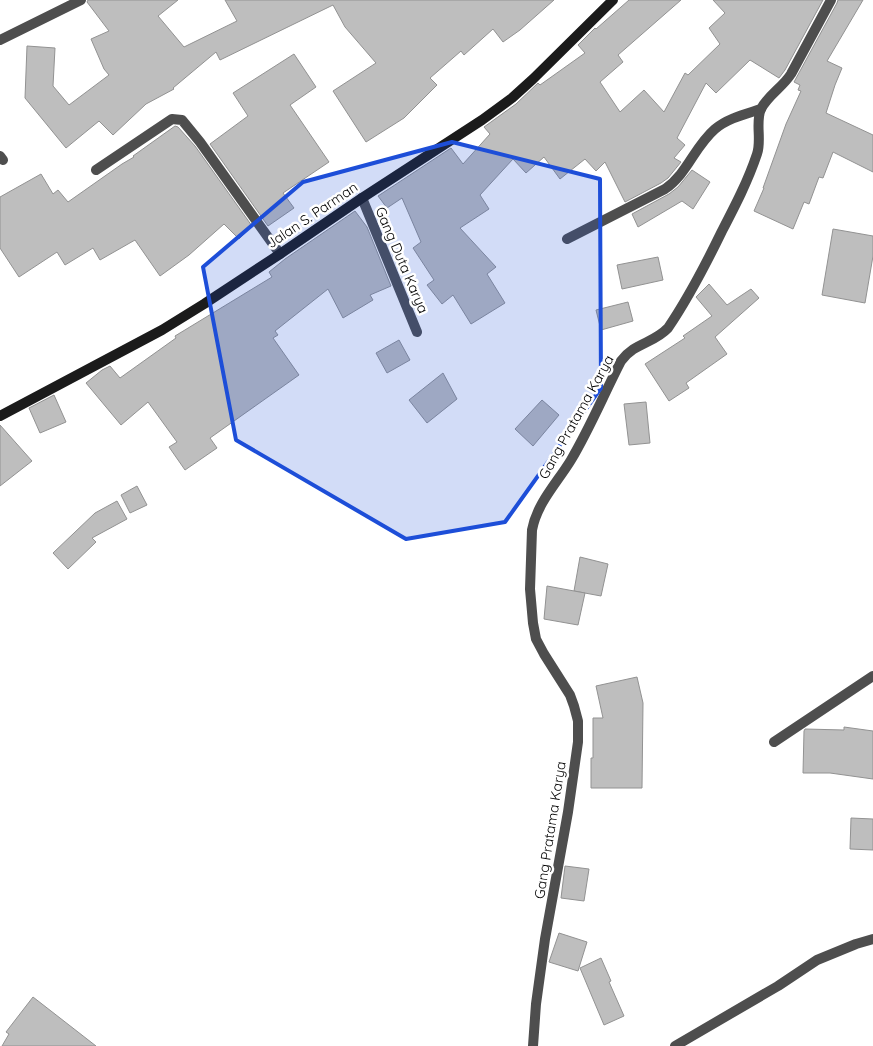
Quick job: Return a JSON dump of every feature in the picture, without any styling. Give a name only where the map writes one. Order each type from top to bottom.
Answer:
[{"type":"main road","name":"Jalan S. Parman","points":[[0,416],[162,330],[482,120],[512,98],[533,79],[613,0]]},
{"type":"street","points":[[0,40],[81,0]]},
{"type":"street","points":[[567,239],[669,186],[681,176],[705,139],[714,130],[723,123],[761,109],[791,74],[831,0]]},
{"type":"street","name":"Gang Pratama Karya","points":[[533,1046],[540,976],[578,742],[578,721],[570,695],[536,639],[530,589],[533,521],[541,505],[571,460],[621,361],[634,348],[661,335],[668,328],[702,271],[738,200],[757,155],[760,146],[759,119],[761,109]]},
{"type":"street","points":[[96,170],[172,118],[182,120],[200,142],[280,254]]},
{"type":"street","name":"Gang Duta Karya","points":[[362,198],[417,332]]},
{"type":"street","points":[[774,742],[873,676]]},
{"type":"street","points":[[675,1046],[778,986],[817,960],[873,939]]},
{"type":"highlighted area","points":[[452,142],[600,179],[601,388],[505,522],[406,539],[236,440],[203,267],[303,182]]},
{"type":"building","points":[[88,0],[178,0],[158,16],[184,47],[237,21],[225,0],[554,0],[520,30],[503,42],[493,29],[464,55],[461,51],[430,78],[437,85],[404,118],[366,142],[333,91],[376,63],[345,27],[333,5],[220,60],[216,52],[174,89],[146,104],[113,135],[99,121],[66,148],[25,98],[27,46],[55,48],[53,86],[69,105],[109,75],[104,69],[91,39],[109,31],[87,2]]},
{"type":"building","points":[[629,0],[681,0],[618,55],[623,62],[600,82],[620,112],[644,90],[664,112],[685,73],[688,75],[720,44],[709,28],[725,13],[713,0],[823,0],[779,78],[750,60],[716,93],[706,83],[677,138],[685,145],[674,158],[681,162],[668,178],[661,183],[625,202],[605,162],[596,171],[585,159],[560,179],[544,157],[526,173],[513,159],[480,195],[489,209],[460,228],[496,267],[487,274],[505,303],[471,324],[453,295],[442,304],[427,285],[434,280],[413,248],[421,242],[402,198],[387,208],[378,196],[451,148],[463,164],[490,134],[484,127],[516,104],[538,83],[540,85],[585,53],[578,45]]},
{"type":"building","points":[[838,0],[863,0],[827,61],[842,68],[826,113],[873,135],[873,172],[833,152],[823,178],[819,177],[809,204],[804,202],[793,229],[754,211],[786,124],[801,91],[798,90],[800,85],[794,82]]},
{"type":"building","points":[[294,54],[316,87],[290,105],[329,162],[283,193],[294,208],[268,226],[210,144],[248,116],[233,93]]},
{"type":"building","points":[[175,126],[195,146],[252,226],[239,239],[224,224],[189,255],[160,276],[135,240],[100,260],[93,248],[65,265],[57,252],[19,277],[0,248],[0,197],[41,174],[53,194],[58,190],[68,202],[134,157]]},
{"type":"building","points":[[692,170],[710,182],[693,209],[682,201],[638,227],[632,214],[669,194],[678,187]]},
{"type":"building","points":[[355,211],[367,227],[391,286],[370,295],[373,300],[343,318],[328,289],[275,331],[278,335],[273,338],[299,375],[210,438],[217,448],[185,470],[169,447],[177,442],[148,402],[121,425],[86,383],[110,366],[120,378],[176,338],[175,336],[272,277],[269,272],[285,259]]},
{"type":"building","points":[[833,229],[873,236],[873,256],[865,303],[822,295]]},
{"type":"building","points":[[658,257],[663,280],[622,289],[617,265]]},
{"type":"building","points":[[709,284],[727,305],[751,289],[759,298],[715,337],[727,354],[686,383],[689,388],[669,401],[645,364],[685,338],[683,336],[712,316],[696,297]]},
{"type":"building","points":[[628,302],[633,321],[601,330],[596,310]]},
{"type":"building","points":[[399,340],[410,360],[387,373],[376,353]]},
{"type":"building","points":[[443,373],[457,399],[427,423],[409,400]]},
{"type":"building","points":[[54,395],[66,422],[40,433],[29,408]]},
{"type":"building","points":[[542,400],[559,415],[533,446],[515,429]]},
{"type":"building","points":[[646,402],[650,443],[629,445],[624,404]]},
{"type":"building","points":[[0,425],[32,461],[0,486]]},
{"type":"building","points":[[137,486],[147,505],[130,513],[121,495]]},
{"type":"building","points":[[117,501],[127,519],[92,538],[96,542],[68,569],[53,553],[95,513]]},
{"type":"building","points":[[580,557],[608,564],[601,596],[574,591]]},
{"type":"building","points":[[547,586],[585,593],[578,625],[544,619]]},
{"type":"building","points":[[637,677],[643,703],[642,788],[591,788],[593,718],[603,718],[596,686]]},
{"type":"building","points":[[844,727],[873,731],[873,779],[830,773],[803,773],[805,729],[844,730]]},
{"type":"building","points":[[851,818],[873,819],[873,850],[850,849]]},
{"type":"building","points":[[565,866],[589,869],[584,901],[561,898]]},
{"type":"building","points":[[559,933],[587,942],[578,971],[549,962]]},
{"type":"building","points":[[601,958],[624,1016],[604,1025],[580,968]]},
{"type":"building","points":[[33,997],[96,1046],[2,1046],[9,1034],[6,1032]]}]
